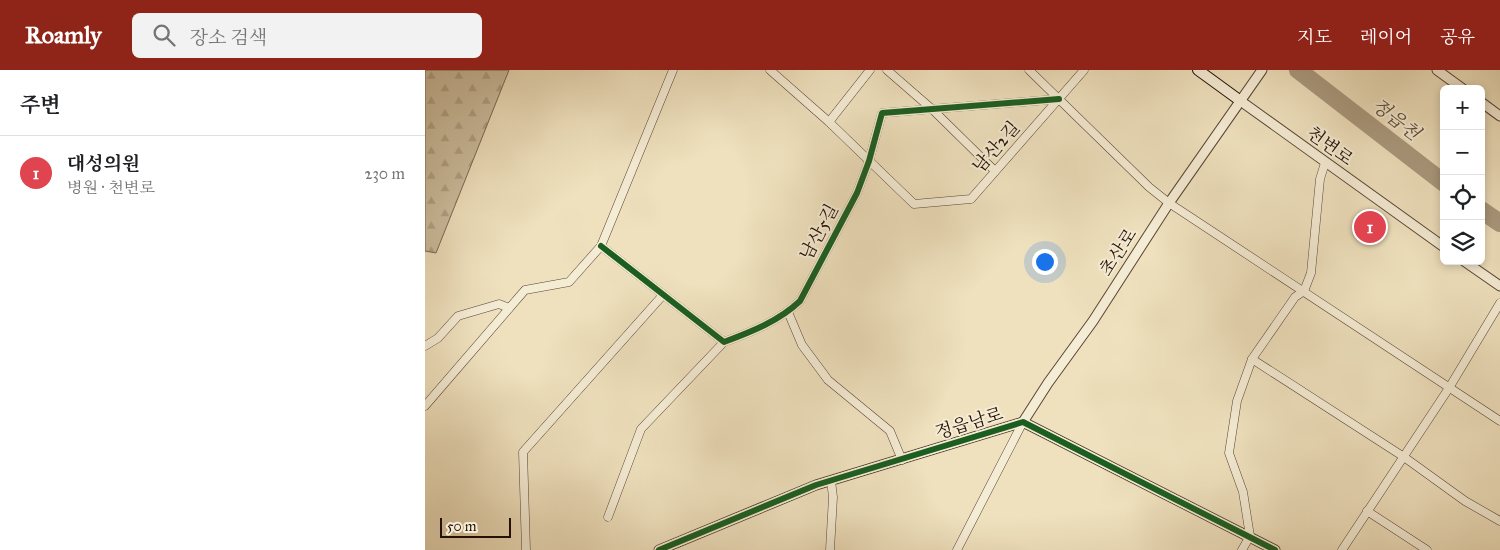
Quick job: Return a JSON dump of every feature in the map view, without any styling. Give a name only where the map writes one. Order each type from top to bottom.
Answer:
[{"type":"main road","name":"천변로","points":[[1198,70],[1242,102]]},
{"type":"street","points":[[425,406],[525,290],[569,282],[601,246],[673,70]]},
{"type":"street","points":[[771,70],[869,161]]},
{"type":"street","points":[[829,122],[870,70]]},
{"type":"street","points":[[887,70],[933,110],[995,171]]},
{"type":"street","points":[[1029,70],[1149,187],[1169,203],[1500,421]]},
{"type":"street","name":"남산2길","points":[[869,161],[914,204],[971,199],[1084,70]]},
{"type":"street","name":"초산로","points":[[1023,422],[1048,383],[1093,321],[1169,203],[1242,102],[1262,70]]},
{"type":"street","points":[[1437,70],[1458,85]]},
{"type":"street","name":"남산5길","points":[[724,342],[747,334],[788,312],[800,301],[857,193],[869,161],[882,113],[1059,98]]},
{"type":"street","name":"천변로","points":[[1242,102],[1440,244]]},
{"type":"street","points":[[1485,105],[1500,116]]},
{"type":"street","points":[[1242,550],[1249,536],[1243,492],[1229,453],[1237,401],[1252,359],[1295,297],[1304,291],[1311,273],[1320,179],[1325,163]]},
{"type":"street","points":[[601,246],[724,342],[641,429],[608,516]]},
{"type":"street","points":[[1470,265],[1500,286]]},
{"type":"street","points":[[526,550],[523,452],[663,295]]},
{"type":"street","points":[[1342,550],[1449,388],[1500,303]]},
{"type":"street","points":[[425,346],[438,338],[452,322],[463,314],[499,304],[509,308]]},
{"type":"street","points":[[788,312],[802,345],[829,380],[890,432],[902,460]]},
{"type":"street","points":[[1252,359],[1404,457],[1465,501],[1500,521]]},
{"type":"street","points":[[957,550],[1023,422]]},
{"type":"street","name":"정읍남로","points":[[659,550],[831,481],[1023,422],[1275,550]]},
{"type":"street","points":[[830,550],[833,497],[831,481]]},
{"type":"street","points":[[1367,511],[1427,550]]},
{"type":"green space","points":[[425,70],[509,70],[436,253],[425,251]]},
{"type":"waterway","name":"정읍천","points":[[1298,70],[1440,180]]},
{"type":"waterway","name":"정읍천","points":[[1485,213],[1500,223]]},
{"type":"cycle path","points":[[601,246],[724,342],[774,320],[800,301],[857,193],[869,161],[882,113],[1059,99]]},
{"type":"cycle path","points":[[659,550],[816,485],[1023,422],[1275,550]]},
{"type":"place","name":"대성의원","points":[[1370,227]]}]
